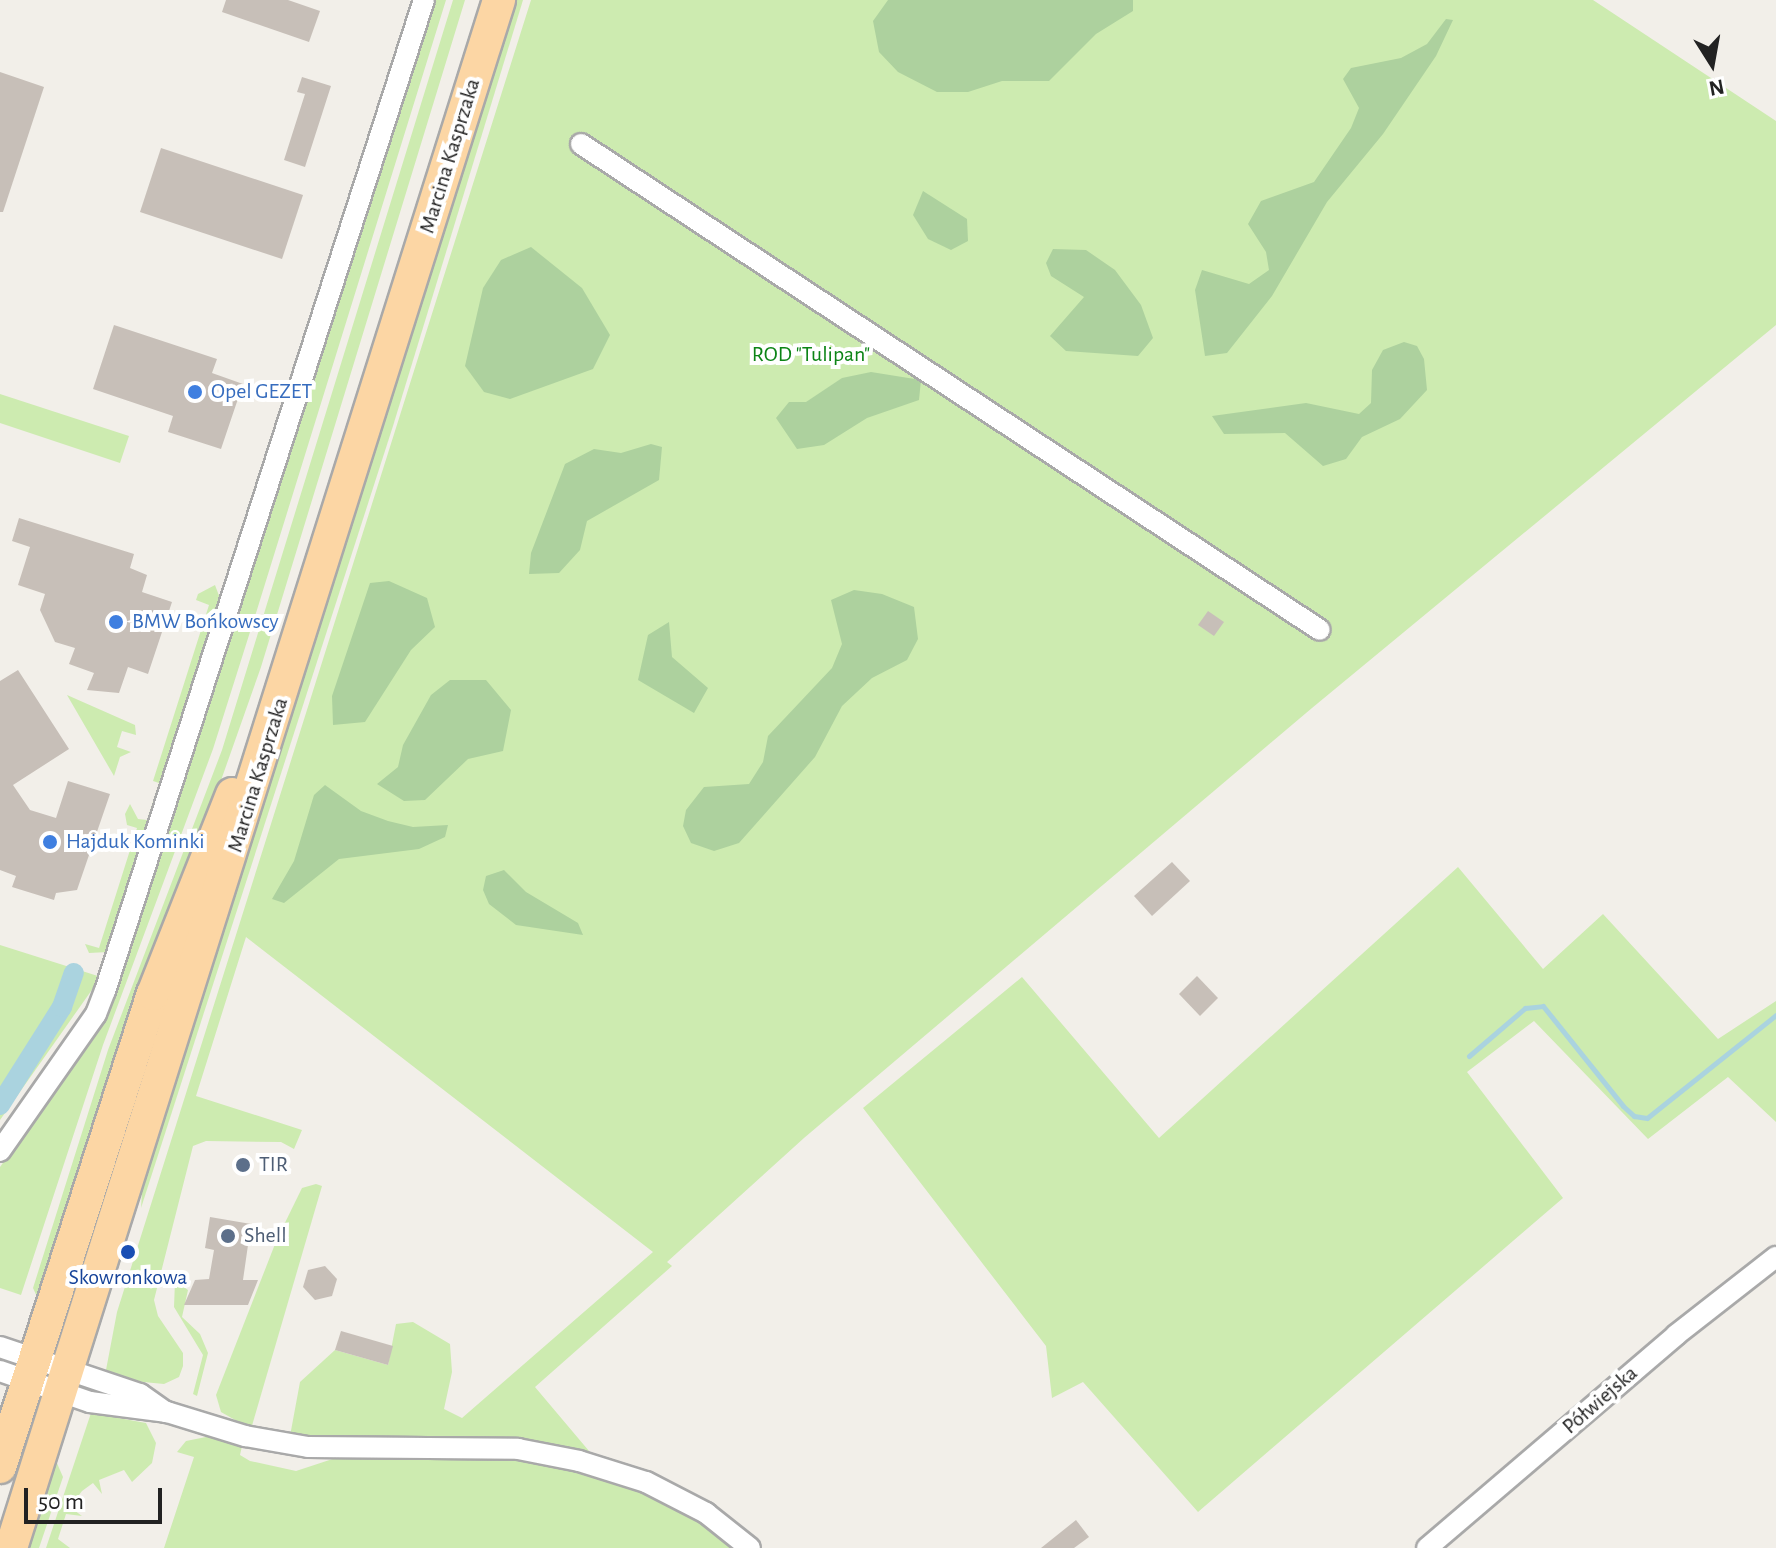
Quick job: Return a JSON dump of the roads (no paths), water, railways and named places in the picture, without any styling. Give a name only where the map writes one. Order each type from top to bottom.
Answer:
[{"type":"main road","name":"Marcina Kasprzaka","points":[[0,1467],[21,1369],[153,994],[254,727],[479,0]]},
{"type":"main road","name":"Marcina Kasprzaka","points":[[11,1548],[499,0]]},
{"type":"street","points":[[0,1151],[96,1014],[105,991],[424,0]]},
{"type":"street","points":[[581,144],[1320,630]]},
{"type":"street","name":"Półwiejska","points":[[1427,1548],[1676,1335],[1776,1257]]},
{"type":"street","points":[[0,1347],[21,1369],[65,1380],[90,1402],[167,1412],[245,1436],[308,1447],[518,1449],[579,1461],[646,1482],[706,1513],[750,1548]]},
{"type":"waterway","points":[[0,1105],[62,1007],[74,973]]},
{"type":"waterway","points":[[1469,1056],[1525,1008],[1543,1006],[1623,1106],[1634,1116],[1647,1118],[1776,1015]]},
{"type":"place","name":"Opel GEZET","points":[[195,392]]},
{"type":"place","name":"BMW Bońkowscy","points":[[116,622]]},
{"type":"place","name":"Hajduk Kominki","points":[[50,842]]},
{"type":"place","name":"TIR","points":[[243,1165]]},
{"type":"place","name":"Shell","points":[[228,1236]]},
{"type":"place","name":"Skowronkowa","points":[[128,1252]]},
{"type":"park label","name":"ROD \"Tulipan\"","points":[[811,355]]}]
